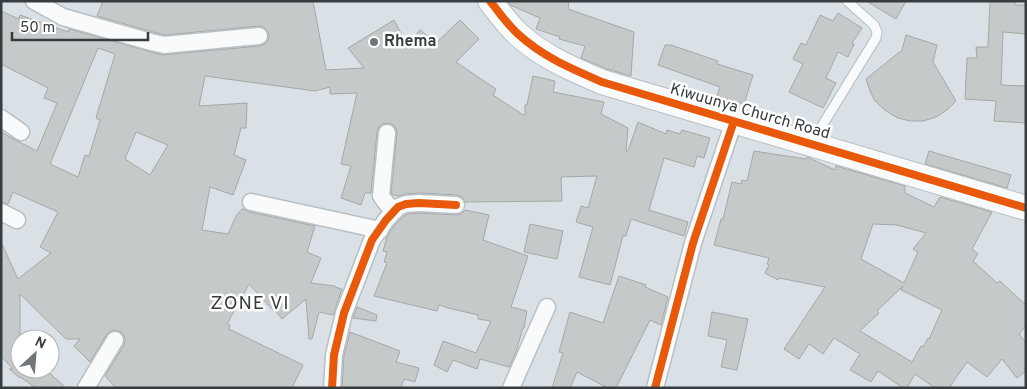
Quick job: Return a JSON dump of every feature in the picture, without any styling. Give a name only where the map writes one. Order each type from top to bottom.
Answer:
[{"type":"street","points":[[34,1],[63,17],[164,45],[258,36]]},
{"type":"street","name":"Kiwuunya Church Road","points":[[490,1],[517,33],[539,51],[562,65],[602,82],[1026,208]]},
{"type":"street","points":[[1,118],[20,132]]},
{"type":"street","points":[[655,388],[693,243],[734,121]]},
{"type":"street","points":[[387,133],[381,196],[394,212]]},
{"type":"street","points":[[251,202],[380,230]]},
{"type":"street","points":[[332,388],[334,355],[344,313],[372,240],[398,207],[419,203],[456,205]]},
{"type":"street","points":[[1,212],[17,220]]},
{"type":"street","points":[[511,388],[548,307]]},
{"type":"street","points":[[86,388],[116,340]]},
{"type":"lane","points":[[811,144],[876,38],[877,32],[874,25],[847,1]]},
{"type":"building","points":[[103,1],[313,1],[326,70],[364,68],[348,48],[394,20],[407,45],[420,30],[436,43],[460,20],[479,39],[456,62],[496,89],[493,95],[525,116],[525,105],[527,105],[533,76],[555,81],[553,92],[604,102],[601,114],[628,128],[626,151],[628,151],[638,122],[666,134],[667,130],[680,134],[682,130],[710,138],[704,158],[697,156],[694,167],[664,158],[649,210],[688,222],[684,236],[631,219],[626,236],[623,236],[610,285],[579,277],[593,227],[576,222],[581,206],[588,208],[597,176],[561,177],[562,201],[465,202],[462,197],[457,195],[419,193],[393,195],[391,193],[397,133],[396,128],[388,123],[382,124],[377,132],[371,193],[365,193],[361,205],[341,198],[351,166],[341,164],[357,93],[330,94],[330,87],[315,91],[205,76],[199,106],[247,103],[246,128],[241,128],[234,155],[246,160],[233,195],[210,187],[202,230],[228,234],[236,216],[242,209],[315,226],[307,252],[321,258],[311,283],[335,286],[342,289],[333,315],[319,312],[312,339],[309,339],[306,299],[282,319],[249,284],[227,324],[230,325],[229,329],[303,365],[292,388],[116,388],[105,376],[124,345],[125,340],[121,332],[115,330],[107,334],[90,362],[74,346],[80,339],[66,339],[60,333],[60,329],[56,329],[20,294],[20,329],[10,329],[10,366],[1,356],[1,242],[18,279],[51,253],[40,247],[58,212],[13,192],[8,204],[1,202],[1,132],[37,151],[57,103],[44,98],[48,88],[1,64],[1,11],[19,19],[20,15],[68,32],[69,29],[162,55],[260,46],[265,44],[269,35],[264,27],[259,26],[165,35],[97,16]],"holes":[[[98,48],[115,54],[96,118],[100,120],[89,156],[85,155],[78,177],[50,164]],[[136,132],[168,145],[150,175],[125,159]]]},
{"type":"building","points":[[508,1],[569,1],[568,9],[634,32],[631,76],[607,69],[581,58],[585,46],[559,39],[560,37],[536,29],[540,18],[510,5]]},
{"type":"building","points":[[866,1],[906,1],[896,19]]},
{"type":"building","points":[[990,1],[1015,1],[1015,5],[1026,5],[1026,34],[1003,32],[1001,85],[1026,86],[1026,123],[994,121],[996,101],[965,99],[967,58],[977,58],[976,47],[988,47]]},
{"type":"building","points":[[838,13],[862,28],[852,43],[854,44],[848,57],[838,52],[826,78],[836,83],[823,108],[789,92],[803,64],[793,59],[801,43],[806,45],[820,15],[833,21]]},
{"type":"building","points":[[906,35],[937,45],[933,62],[956,101],[936,117],[923,121],[910,121],[898,118],[886,111],[875,101],[866,79],[902,50]]},
{"type":"building","points":[[665,45],[671,45],[718,61],[717,64],[753,75],[744,104],[717,96],[720,87],[658,65]]},
{"type":"building","points":[[754,151],[806,159],[807,157],[835,170],[836,166],[905,186],[905,193],[934,207],[940,197],[992,212],[972,249],[978,254],[973,261],[997,283],[1000,281],[1026,305],[1026,326],[1019,334],[1026,343],[1026,371],[1017,378],[1002,359],[987,377],[967,362],[949,388],[935,388],[915,374],[907,388],[903,388],[878,371],[871,382],[850,370],[860,354],[834,338],[823,354],[809,344],[799,359],[784,349],[825,287],[779,278],[778,280],[765,273],[769,265],[767,264],[769,258],[714,245],[721,219],[723,219],[732,182],[741,184],[742,180],[747,181]],"holes":[[[873,224],[897,225],[926,233],[913,249],[918,252],[904,283],[861,259]],[[903,286],[901,290],[942,310],[929,339],[923,347],[921,346],[912,362],[860,331],[879,313],[877,311]]]},
{"type":"building","points":[[929,151],[1011,175],[1007,188],[925,164]]},
{"type":"building","points":[[465,210],[489,215],[483,240],[528,256],[511,307],[527,311],[524,328],[509,367],[480,359],[477,369],[453,360],[447,372],[434,365],[443,341],[476,353],[491,321],[478,319],[478,315],[439,305],[437,311],[374,296],[387,263],[384,262],[387,252],[383,251],[387,237],[404,216],[419,213],[456,215],[461,214]]},
{"type":"building","points":[[530,224],[563,231],[557,259],[524,252]]},
{"type":"building","points":[[619,276],[646,285],[645,287],[668,297],[661,325],[650,320],[616,388],[608,388],[577,372],[570,388],[552,388],[563,353],[559,352],[570,312],[603,323]]},
{"type":"building","points":[[357,307],[377,315],[376,321],[353,318]]},
{"type":"building","points":[[712,312],[748,319],[737,370],[721,367],[727,340],[708,336]]},
{"type":"building","points":[[350,332],[400,351],[396,362],[419,368],[415,382],[404,379],[401,388],[342,388],[344,356]]},
{"type":"building","points":[[23,379],[56,379],[66,388],[36,388]]},
{"type":"cycle path","points":[[490,1],[514,30],[537,49],[569,67],[602,82],[1026,208]]},
{"type":"cycle path","points":[[655,388],[693,243],[734,121]]},
{"type":"cycle path","points":[[332,388],[334,355],[344,313],[372,240],[398,207],[419,203],[456,205]]},
{"type":"place","name":"Rhema","points":[[374,42]]},
{"type":"district","name":"ZONE VI","points":[[250,304]]}]
